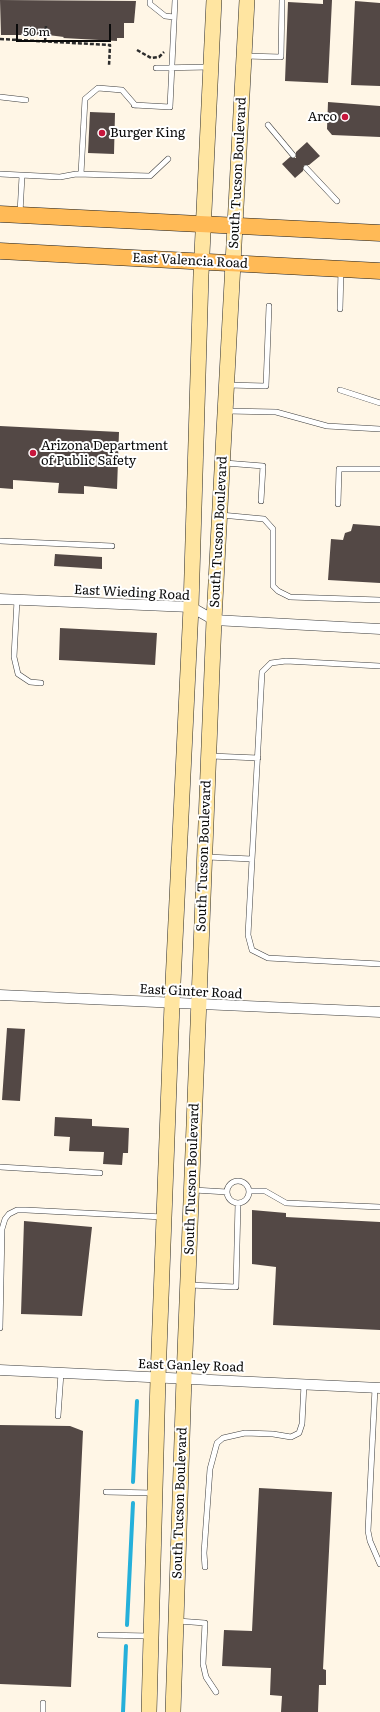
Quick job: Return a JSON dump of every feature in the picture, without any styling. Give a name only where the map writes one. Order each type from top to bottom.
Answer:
[{"type":"main road","name":"South Tucson Boulevard","points":[[149,1712],[158,1378],[172,1004],[191,607],[202,261],[214,0]]},
{"type":"main road","name":"South Tucson Boulevard","points":[[173,1712],[184,1378],[208,756],[247,0]]},
{"type":"main road","points":[[0,214],[380,233]]},
{"type":"main road","name":"East Valencia Road","points":[[0,251],[380,271]]},
{"type":"street","name":"East Wieding Road","points":[[0,599],[191,607],[214,620],[380,629]]},
{"type":"street","name":"East Ginter Road","points":[[0,995],[172,1004],[380,1012]]},
{"type":"street","name":"East Ganley Road","points":[[0,1370],[377,1388]]},
{"type":"lane","points":[[150,0],[150,4],[165,16],[174,17]]},
{"type":"lane","points":[[81,174],[85,99],[98,88],[122,90],[135,105],[170,107],[175,0]]},
{"type":"lane","points":[[244,56],[281,57],[282,0]]},
{"type":"lane","points":[[156,68],[211,67]]},
{"type":"lane","points":[[0,97],[26,100]]},
{"type":"lane","points":[[268,125],[293,155]]},
{"type":"lane","points":[[0,174],[60,177],[81,174],[150,176],[168,160]]},
{"type":"lane","points":[[306,168],[337,201]]},
{"type":"lane","points":[[20,215],[22,176]]},
{"type":"lane","points":[[340,309],[341,269]]},
{"type":"lane","points":[[227,385],[266,386],[269,306]]},
{"type":"lane","points":[[340,390],[380,403]]},
{"type":"lane","points":[[226,411],[276,412],[327,426],[380,429]]},
{"type":"lane","points":[[223,463],[263,466],[261,500]]},
{"type":"lane","points":[[338,504],[339,469],[380,469]]},
{"type":"lane","points":[[220,515],[264,519],[273,528],[273,586],[278,591],[290,597],[380,600]]},
{"type":"lane","points":[[0,541],[112,546]]},
{"type":"lane","points":[[17,600],[14,657],[18,674],[30,682],[41,683]]},
{"type":"lane","points":[[380,666],[286,661],[271,663],[262,672],[248,935],[252,950],[268,958],[380,964]]},
{"type":"lane","points":[[208,756],[258,758]]},
{"type":"lane","points":[[204,857],[252,859]]},
{"type":"lane","points":[[0,1167],[100,1173]]},
{"type":"lane","points":[[238,1204],[229,1199],[227,1192],[230,1184],[236,1181],[244,1182],[250,1191]]},
{"type":"lane","points":[[191,1190],[227,1192]]},
{"type":"lane","points":[[238,1204],[246,1200],[250,1191]]},
{"type":"lane","points":[[250,1191],[265,1191],[286,1203],[380,1208]]},
{"type":"lane","points":[[188,1285],[236,1287],[238,1204]]},
{"type":"lane","points":[[0,1328],[2,1229],[5,1219],[9,1214],[16,1210],[26,1210],[164,1218]]},
{"type":"lane","points":[[58,1416],[61,1373]]},
{"type":"lane","points":[[206,1567],[204,1554],[210,1469],[217,1443],[223,1438],[245,1433],[273,1434],[291,1437],[299,1433],[302,1424],[304,1384]]},
{"type":"lane","points":[[377,1388],[368,1531],[370,1541],[380,1564]]},
{"type":"lane","points":[[106,1492],[155,1493]]},
{"type":"lane","points":[[176,1621],[204,1623],[203,1664],[206,1677],[216,1692]]},
{"type":"lane","points":[[100,1634],[151,1636]]},
{"type":"lane","points":[[43,1703],[43,1712]]},
{"type":"path","points":[[45,42],[46,26]]},
{"type":"path","points":[[0,39],[110,45],[109,66]]},
{"type":"path","points":[[137,50],[148,57],[155,58],[162,54],[165,47]]},
{"type":"building","points":[[0,0],[136,1],[134,23],[124,23],[124,38],[117,38],[117,41],[63,38],[64,37],[48,35],[1,35]]},
{"type":"building","points":[[323,0],[332,0],[328,83],[285,81],[288,2],[323,4]]},
{"type":"building","points":[[355,1],[380,3],[380,86],[351,85]]},
{"type":"building","name":"Arco","points":[[328,102],[380,106],[380,137],[332,135],[327,129]]},
{"type":"building","name":"Burger King","points":[[90,112],[115,113],[114,154],[88,153]]},
{"type":"building","name":"Arco","points":[[307,142],[320,156],[309,165],[304,165],[303,171],[295,178],[282,164],[290,157],[296,158],[296,152]]},
{"type":"building","points":[[0,426],[119,432],[117,489],[84,486],[84,494],[58,493],[59,483],[13,480],[13,489],[0,488]]},
{"type":"building","points":[[353,524],[380,526],[380,583],[328,580],[331,539],[343,540],[345,533],[351,531]]},
{"type":"building","points":[[55,554],[102,557],[102,569],[54,566]]},
{"type":"building","points":[[60,628],[157,633],[155,665],[59,660]]},
{"type":"building","points":[[7,1028],[25,1029],[20,1101],[2,1100]]},
{"type":"building","points":[[55,1117],[92,1119],[92,1126],[129,1128],[128,1153],[123,1153],[122,1165],[103,1164],[104,1152],[69,1151],[70,1137],[54,1136]]},
{"type":"building","points":[[252,1210],[286,1213],[286,1217],[380,1222],[380,1330],[273,1325],[276,1267],[252,1264]]},
{"type":"building","points":[[24,1221],[92,1227],[82,1316],[21,1314]]},
{"type":"building","points":[[0,1425],[70,1426],[83,1431],[71,1687],[0,1684]]},
{"type":"building","points":[[259,1488],[332,1492],[323,1669],[326,1670],[326,1685],[319,1685],[318,1712],[281,1712],[282,1696],[270,1695],[271,1668],[222,1666],[224,1630],[252,1631]]},
{"type":"waterway","points":[[133,1482],[137,1401]]},
{"type":"waterway","points":[[127,1625],[133,1503]]},
{"type":"waterway","points":[[123,1712],[126,1646]]},
{"type":"place","name":"Arco","points":[[345,117]]},
{"type":"place","name":"Burger King","points":[[102,133]]},
{"type":"place","name":"Arizona Department of Public Safety","points":[[33,453]]}]
